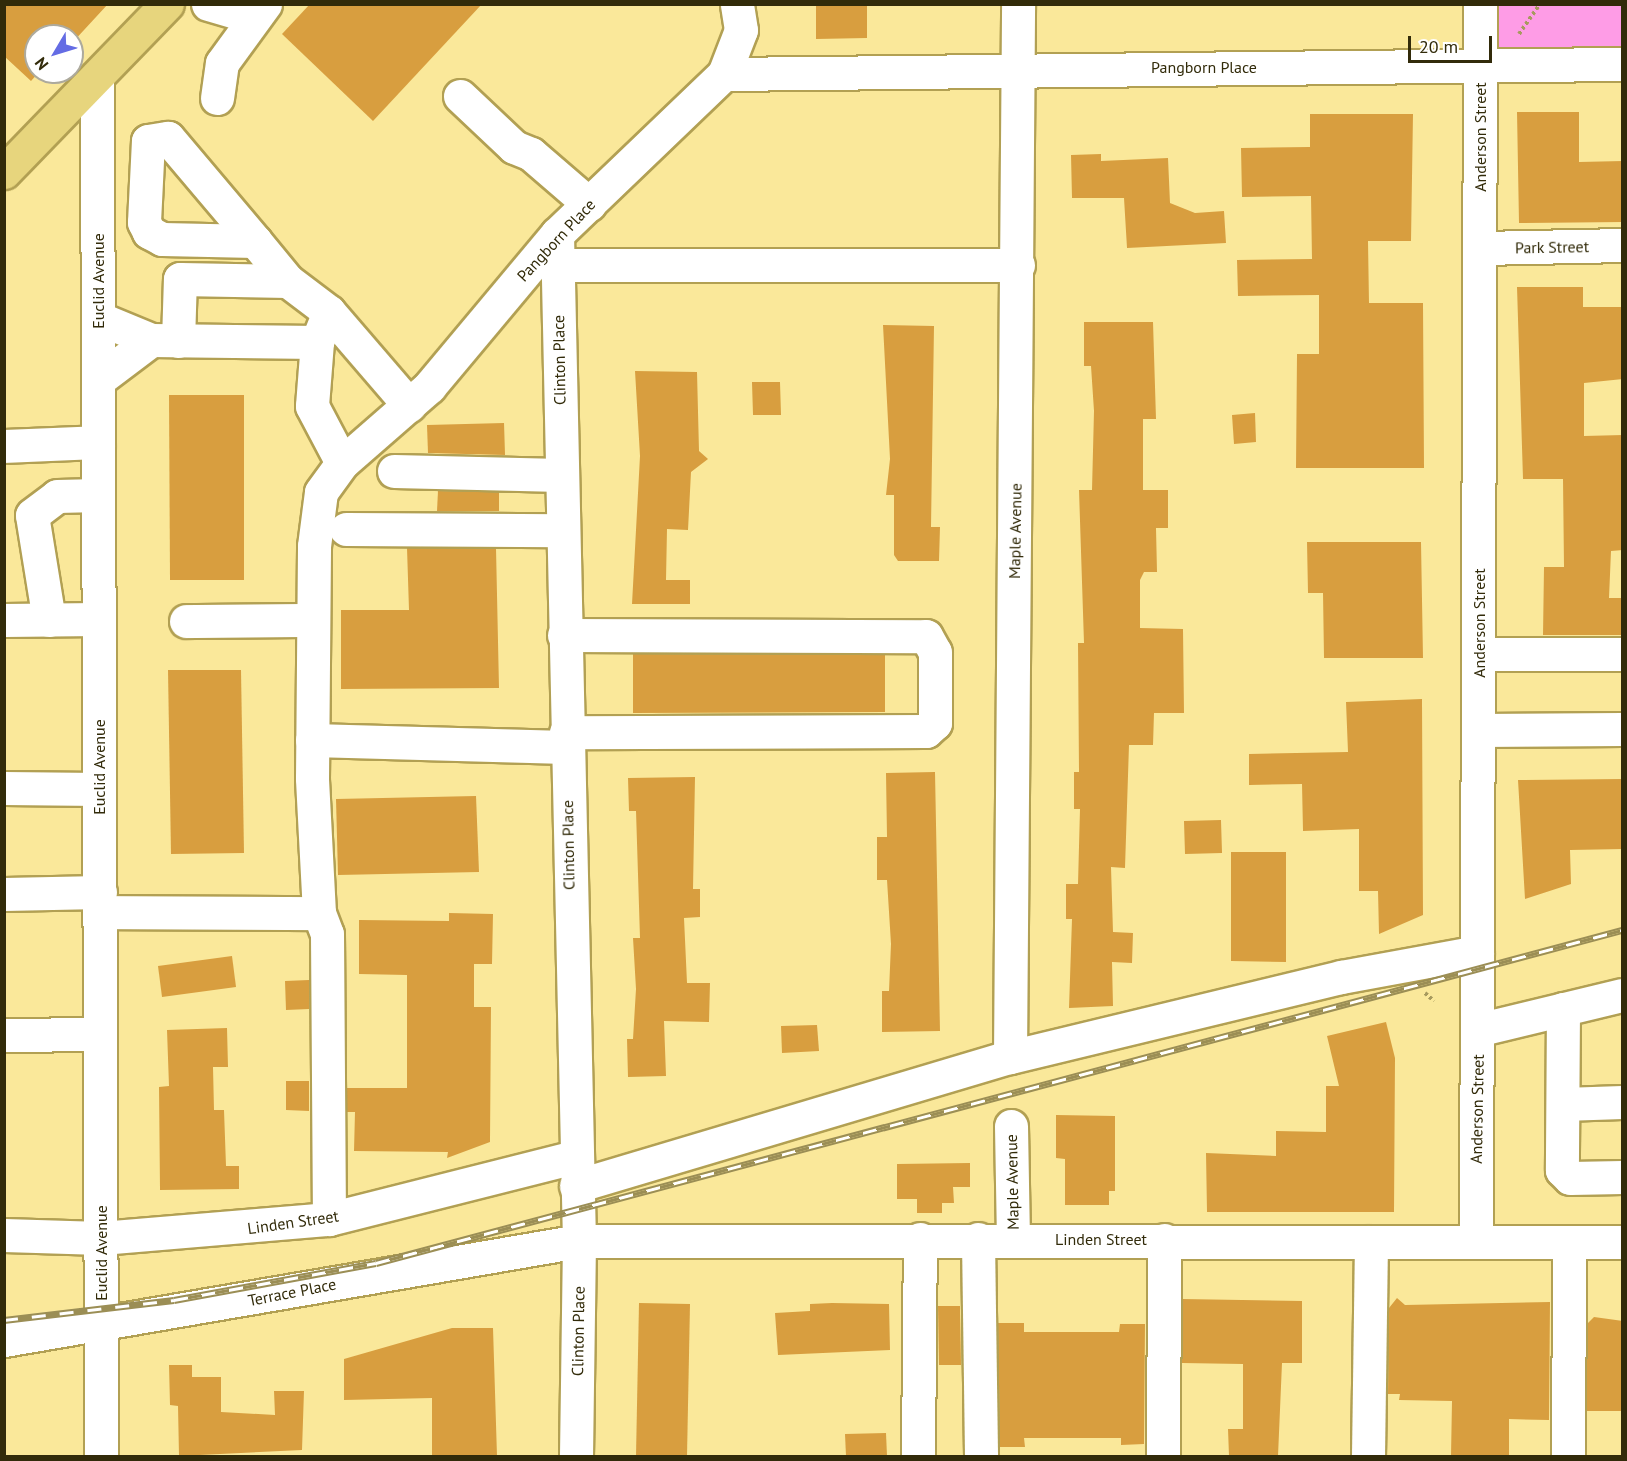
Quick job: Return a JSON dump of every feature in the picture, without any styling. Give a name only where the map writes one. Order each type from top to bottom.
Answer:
[{"type":"main road","points":[[4,172],[166,4]]},
{"type":"street","points":[[208,4],[259,11],[222,63],[217,98]]},
{"type":"street","name":"Pangborn Place","points":[[329,1219],[327,934],[319,913],[312,740],[313,620],[321,492],[342,463],[409,405],[557,250],[589,204],[724,74],[741,30],[736,4]]},
{"type":"street","name":"Maple Avenue","points":[[1010,1057],[1018,265],[1018,4]]},
{"type":"street","name":"Anderson Street","points":[[1476,1242],[1480,4]]},
{"type":"street","name":"Pangborn Place","points":[[724,74],[1019,68],[1623,64]]},
{"type":"street","name":"Euclid Avenue","points":[[97,77],[101,1456]]},
{"type":"street","points":[[460,96],[514,147],[531,154],[589,204]]},
{"type":"street","points":[[255,241],[288,281],[328,312],[409,405]]},
{"type":"street","name":"Park Street","points":[[1481,248],[1623,245]]},
{"type":"street","points":[[557,250],[1018,265]]},
{"type":"street","name":"Clinton Place","points":[[557,250],[575,1171],[579,1241],[576,1456]]},
{"type":"street","points":[[98,380],[165,340],[180,279],[288,281]]},
{"type":"street","points":[[328,312],[316,342],[312,406],[342,463]]},
{"type":"street","points":[[98,318],[165,340],[316,342]]},
{"type":"street","points":[[4,446],[98,442]]},
{"type":"street","points":[[394,471],[561,475]]},
{"type":"street","points":[[49,620],[32,515],[57,496],[98,495]]},
{"type":"street","points":[[346,529],[562,530]]},
{"type":"street","points":[[4,620],[99,619]]},
{"type":"street","points":[[186,621],[313,620]]},
{"type":"street","points":[[312,740],[566,739],[926,731],[935,723],[935,652],[926,636],[564,635]]},
{"type":"street","points":[[1479,654],[1623,654]]},
{"type":"street","points":[[1479,730],[1623,729]]},
{"type":"street","points":[[4,788],[99,789]]},
{"type":"street","points":[[4,894],[100,902],[319,913]]},
{"type":"street","name":"Linden Street","points":[[4,1235],[101,1238],[329,1219],[575,1171],[1010,1057],[1341,977],[1477,952]]},
{"type":"street","points":[[1478,1030],[1623,995]]},
{"type":"street","points":[[1563,1009],[1562,1170],[1570,1178],[1623,1177]]},
{"type":"street","points":[[4,1035],[100,1034]]},
{"type":"street","points":[[1563,1104],[1623,1102]]},
{"type":"street","name":"Maple Avenue","points":[[1011,1126],[1013,1239]]},
{"type":"street","points":[[918,1456],[920,1239]]},
{"type":"street","points":[[978,1239],[981,1456]]},
{"type":"street","name":"Linden Street","points":[[579,1241],[1013,1239],[1623,1242]]},
{"type":"street","points":[[1162,1456],[1164,1240]]},
{"type":"street","name":"Terrace Place","points":[[4,1340],[102,1326],[579,1241]]},
{"type":"street","points":[[1368,1456],[1371,1242]]},
{"type":"street","points":[[1568,1456],[1569,1242]]},
{"type":"path","points":[[1513,42],[1540,4]]},
{"type":"path","points":[[1425,993],[1434,1001]]},
{"type":"shaded area","points":[[1480,5],[1622,5],[1622,64],[1480,65]]},
{"type":"building","points":[[4,4],[108,4],[84,30],[84,24],[24,24],[24,75],[4,56]]},
{"type":"building","points":[[310,4],[482,4],[373,121],[282,34]]},
{"type":"building","points":[[816,4],[867,4],[867,38],[816,39]]},
{"type":"building","points":[[1517,112],[1579,112],[1579,162],[1623,161],[1623,222],[1519,223]]},
{"type":"building","points":[[1310,114],[1413,114],[1411,241],[1368,241],[1369,303],[1423,303],[1424,468],[1296,468],[1297,354],[1319,354],[1319,295],[1238,296],[1237,260],[1312,259],[1311,196],[1242,197],[1241,148],[1310,147]]},
{"type":"building","points":[[1101,154],[1101,161],[1168,158],[1170,203],[1195,213],[1224,211],[1226,243],[1127,248],[1124,198],[1072,198],[1071,155]]},
{"type":"building","points":[[1517,287],[1583,287],[1583,307],[1622,307],[1623,379],[1584,383],[1584,436],[1623,435],[1623,550],[1611,551],[1609,598],[1623,598],[1623,635],[1543,635],[1544,567],[1564,567],[1563,479],[1523,479]]},
{"type":"building","points":[[1084,322],[1153,322],[1156,419],[1143,419],[1143,490],[1168,490],[1168,528],[1156,528],[1157,572],[1144,572],[1140,580],[1140,628],[1183,629],[1184,713],[1154,713],[1153,745],[1129,745],[1125,868],[1111,867],[1113,932],[1133,933],[1132,963],[1112,962],[1113,1006],[1069,1008],[1072,919],[1066,919],[1066,884],[1078,884],[1080,809],[1074,809],[1074,772],[1079,772],[1078,643],[1084,643],[1079,490],[1092,490],[1094,411],[1091,366],[1084,366]]},
{"type":"building","points":[[883,325],[934,326],[931,527],[940,527],[939,561],[898,561],[894,555],[894,495],[886,495],[890,459]]},
{"type":"building","points":[[635,371],[697,372],[699,451],[708,459],[691,472],[688,530],[667,529],[666,580],[690,580],[690,604],[632,604],[640,456]]},
{"type":"building","points":[[752,382],[780,382],[781,415],[753,415]]},
{"type":"building","points":[[169,395],[244,395],[244,580],[170,580]]},
{"type":"building","points":[[1255,413],[1256,442],[1234,444],[1232,415]]},
{"type":"building","points":[[504,423],[505,455],[428,453],[427,425]]},
{"type":"building","points":[[438,491],[499,492],[499,511],[437,511]]},
{"type":"building","points":[[1307,542],[1421,542],[1423,658],[1324,658],[1323,593],[1308,593]]},
{"type":"building","points":[[407,548],[496,548],[499,688],[341,689],[341,610],[409,610]]},
{"type":"building","points":[[633,654],[885,655],[885,712],[633,713]]},
{"type":"building","points":[[168,670],[241,670],[244,853],[171,854]]},
{"type":"building","points":[[1422,699],[1423,915],[1379,934],[1378,891],[1359,891],[1359,829],[1303,831],[1302,784],[1249,785],[1249,754],[1348,752],[1346,702]]},
{"type":"building","points":[[935,772],[940,1031],[882,1032],[882,991],[889,991],[891,944],[887,880],[877,880],[877,837],[887,837],[886,773]]},
{"type":"building","points":[[695,777],[693,889],[700,889],[700,917],[684,918],[687,983],[710,983],[709,1022],[664,1021],[666,1076],[628,1077],[627,1039],[633,1039],[636,989],[633,938],[640,938],[636,811],[629,811],[628,778]]},
{"type":"building","points":[[1623,779],[1623,849],[1570,850],[1571,884],[1525,899],[1518,780]]},
{"type":"building","points":[[476,796],[479,872],[338,875],[336,799]]},
{"type":"building","points":[[1221,820],[1222,853],[1185,854],[1184,821]]},
{"type":"building","points":[[1231,852],[1286,852],[1286,962],[1231,961]]},
{"type":"building","points":[[449,913],[493,914],[492,964],[474,964],[474,1007],[491,1007],[490,1142],[447,1158],[448,1152],[354,1151],[355,1112],[347,1112],[347,1088],[407,1088],[407,975],[359,974],[359,920],[449,921]]},
{"type":"building","points":[[232,956],[236,987],[162,997],[158,966]]},
{"type":"building","points":[[309,980],[309,1009],[286,1010],[285,981]]},
{"type":"building","points":[[1386,1022],[1395,1058],[1394,1212],[1207,1212],[1206,1153],[1276,1156],[1276,1131],[1326,1132],[1326,1086],[1339,1086],[1327,1036]]},
{"type":"building","points":[[817,1025],[819,1051],[782,1053],[781,1026]]},
{"type":"building","points":[[227,1028],[228,1067],[213,1067],[214,1110],[224,1110],[226,1166],[239,1166],[239,1189],[160,1190],[159,1087],[169,1086],[167,1030]]},
{"type":"building","points":[[286,1081],[309,1081],[309,1111],[286,1110]]},
{"type":"building","points":[[1056,1115],[1115,1116],[1115,1191],[1109,1191],[1109,1205],[1065,1205],[1065,1159],[1056,1158]]},
{"type":"building","points":[[970,1163],[970,1187],[953,1187],[954,1203],[942,1203],[942,1213],[917,1213],[917,1199],[897,1199],[897,1164]]},
{"type":"building","points":[[1397,1298],[1405,1305],[1550,1302],[1549,1420],[1509,1419],[1509,1456],[1451,1456],[1452,1401],[1399,1400],[1400,1394],[1388,1394],[1389,1308]]},
{"type":"building","points":[[1182,1299],[1302,1301],[1302,1363],[1282,1363],[1278,1456],[1229,1456],[1228,1429],[1243,1429],[1243,1364],[1182,1363]]},
{"type":"building","points":[[639,1303],[690,1304],[687,1456],[636,1456]]},
{"type":"building","points":[[810,1304],[889,1304],[890,1350],[778,1355],[775,1313],[810,1311]]},
{"type":"building","points":[[938,1306],[960,1306],[961,1365],[939,1365]]},
{"type":"building","points":[[1594,1317],[1623,1321],[1623,1411],[1587,1411],[1587,1324]]},
{"type":"building","points":[[998,1323],[1024,1323],[1024,1332],[1119,1332],[1120,1324],[1145,1324],[1144,1444],[1121,1445],[1121,1438],[1024,1438],[1025,1447],[1000,1447]]},
{"type":"building","points":[[452,1328],[493,1328],[497,1456],[432,1456],[432,1398],[344,1400],[344,1359]]},
{"type":"building","points":[[169,1365],[192,1365],[192,1377],[221,1377],[221,1412],[275,1415],[274,1391],[304,1391],[302,1450],[179,1456],[178,1406],[170,1405]]},
{"type":"building","points":[[886,1433],[887,1456],[846,1456],[845,1434]]},
{"type":"railway","points":[[4,1320],[174,1300],[376,1263],[1622,930]]}]
